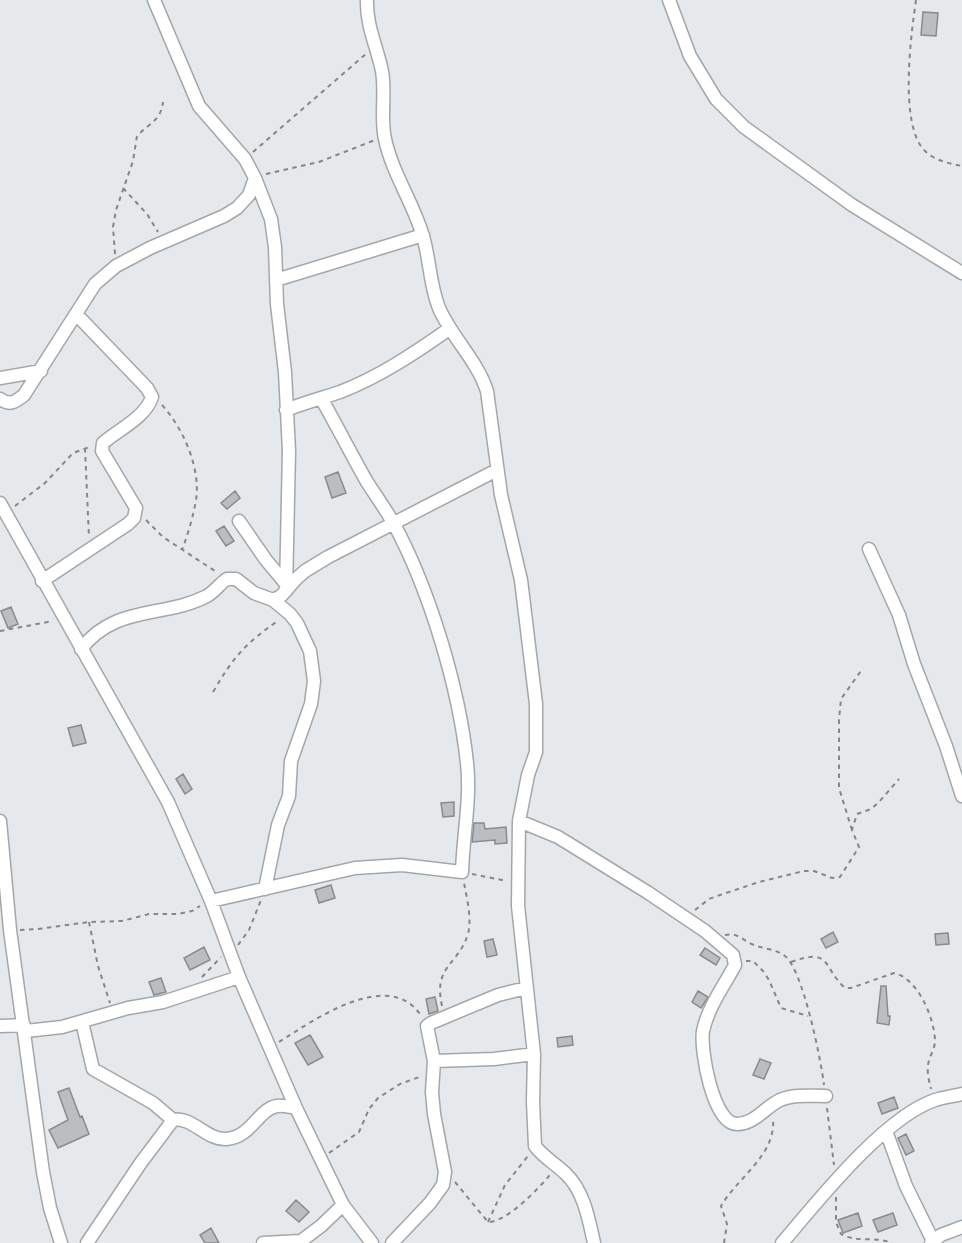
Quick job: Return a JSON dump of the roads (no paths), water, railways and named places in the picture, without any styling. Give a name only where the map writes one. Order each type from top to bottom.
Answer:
[{"type":"street","points":[[154,0],[199,106],[245,159],[271,219],[289,451],[286,588]]},
{"type":"street","points":[[367,0],[368,19],[382,72],[384,137],[388,154],[423,235],[430,280],[439,307],[449,329],[470,357],[487,391],[503,505],[521,580],[536,704],[536,752],[528,775],[519,821],[518,906],[534,1054],[535,1146],[569,1176],[580,1194],[594,1243]]},
{"type":"street","points":[[669,0],[690,56],[716,99],[744,127],[852,205],[962,273]]},
{"type":"street","points":[[0,399],[6,404],[13,403],[24,395],[95,284],[116,266],[237,208],[249,195],[255,178]]},
{"type":"street","points":[[276,280],[423,235]]},
{"type":"street","points":[[42,581],[134,518],[136,508],[104,457],[103,443],[138,417],[149,405],[152,397],[140,380],[76,314]]},
{"type":"street","points":[[286,410],[342,391],[380,373],[417,352],[449,329]]},
{"type":"street","points":[[0,378],[41,370]]},
{"type":"street","points":[[211,901],[355,868],[380,865],[402,865],[462,872],[463,835],[469,802],[467,764],[453,690],[436,625],[394,524],[321,398]]},
{"type":"street","points":[[273,600],[282,596],[286,588],[305,571],[328,557],[497,470]]},
{"type":"street","points":[[2,508],[168,802],[211,901],[239,977],[269,1048],[320,1160],[343,1205],[372,1243]]},
{"type":"street","points":[[239,520],[286,588]]},
{"type":"street","points":[[869,549],[899,615],[914,664],[946,746],[962,796]]},
{"type":"street","points":[[81,650],[89,639],[112,624],[149,611],[194,602],[207,597],[227,579],[236,579],[254,593],[273,600],[297,622],[310,651],[314,681],[311,704],[291,761],[289,796],[278,825],[265,889]]},
{"type":"street","points":[[0,821],[10,930],[50,1208],[61,1243]]},
{"type":"street","points":[[519,821],[558,837],[647,892],[733,955],[735,965],[715,1000],[703,1032],[703,1050],[708,1076],[721,1114],[728,1122],[734,1125],[755,1119],[788,1097],[826,1096]]},
{"type":"street","points":[[0,1026],[25,1028],[82,1022],[112,1012],[189,994],[239,977]]},
{"type":"street","points":[[392,1243],[430,1203],[443,1185],[445,1172],[434,1114],[433,1067],[427,1026],[498,995],[526,988]]},
{"type":"street","points":[[82,1022],[93,1069],[153,1103],[173,1120],[184,1120],[206,1133],[224,1139],[233,1138],[245,1132],[268,1109],[275,1106],[296,1108]]},
{"type":"street","points":[[433,1067],[534,1054]]},
{"type":"street","points":[[782,1243],[836,1180],[886,1131],[916,1109],[935,1100],[962,1094]]},
{"type":"street","points":[[87,1243],[140,1164],[173,1120]]},
{"type":"street","points":[[886,1131],[906,1186],[932,1242],[941,1235],[962,1227]]},
{"type":"street","points":[[263,1243],[300,1242],[343,1205]]}]
